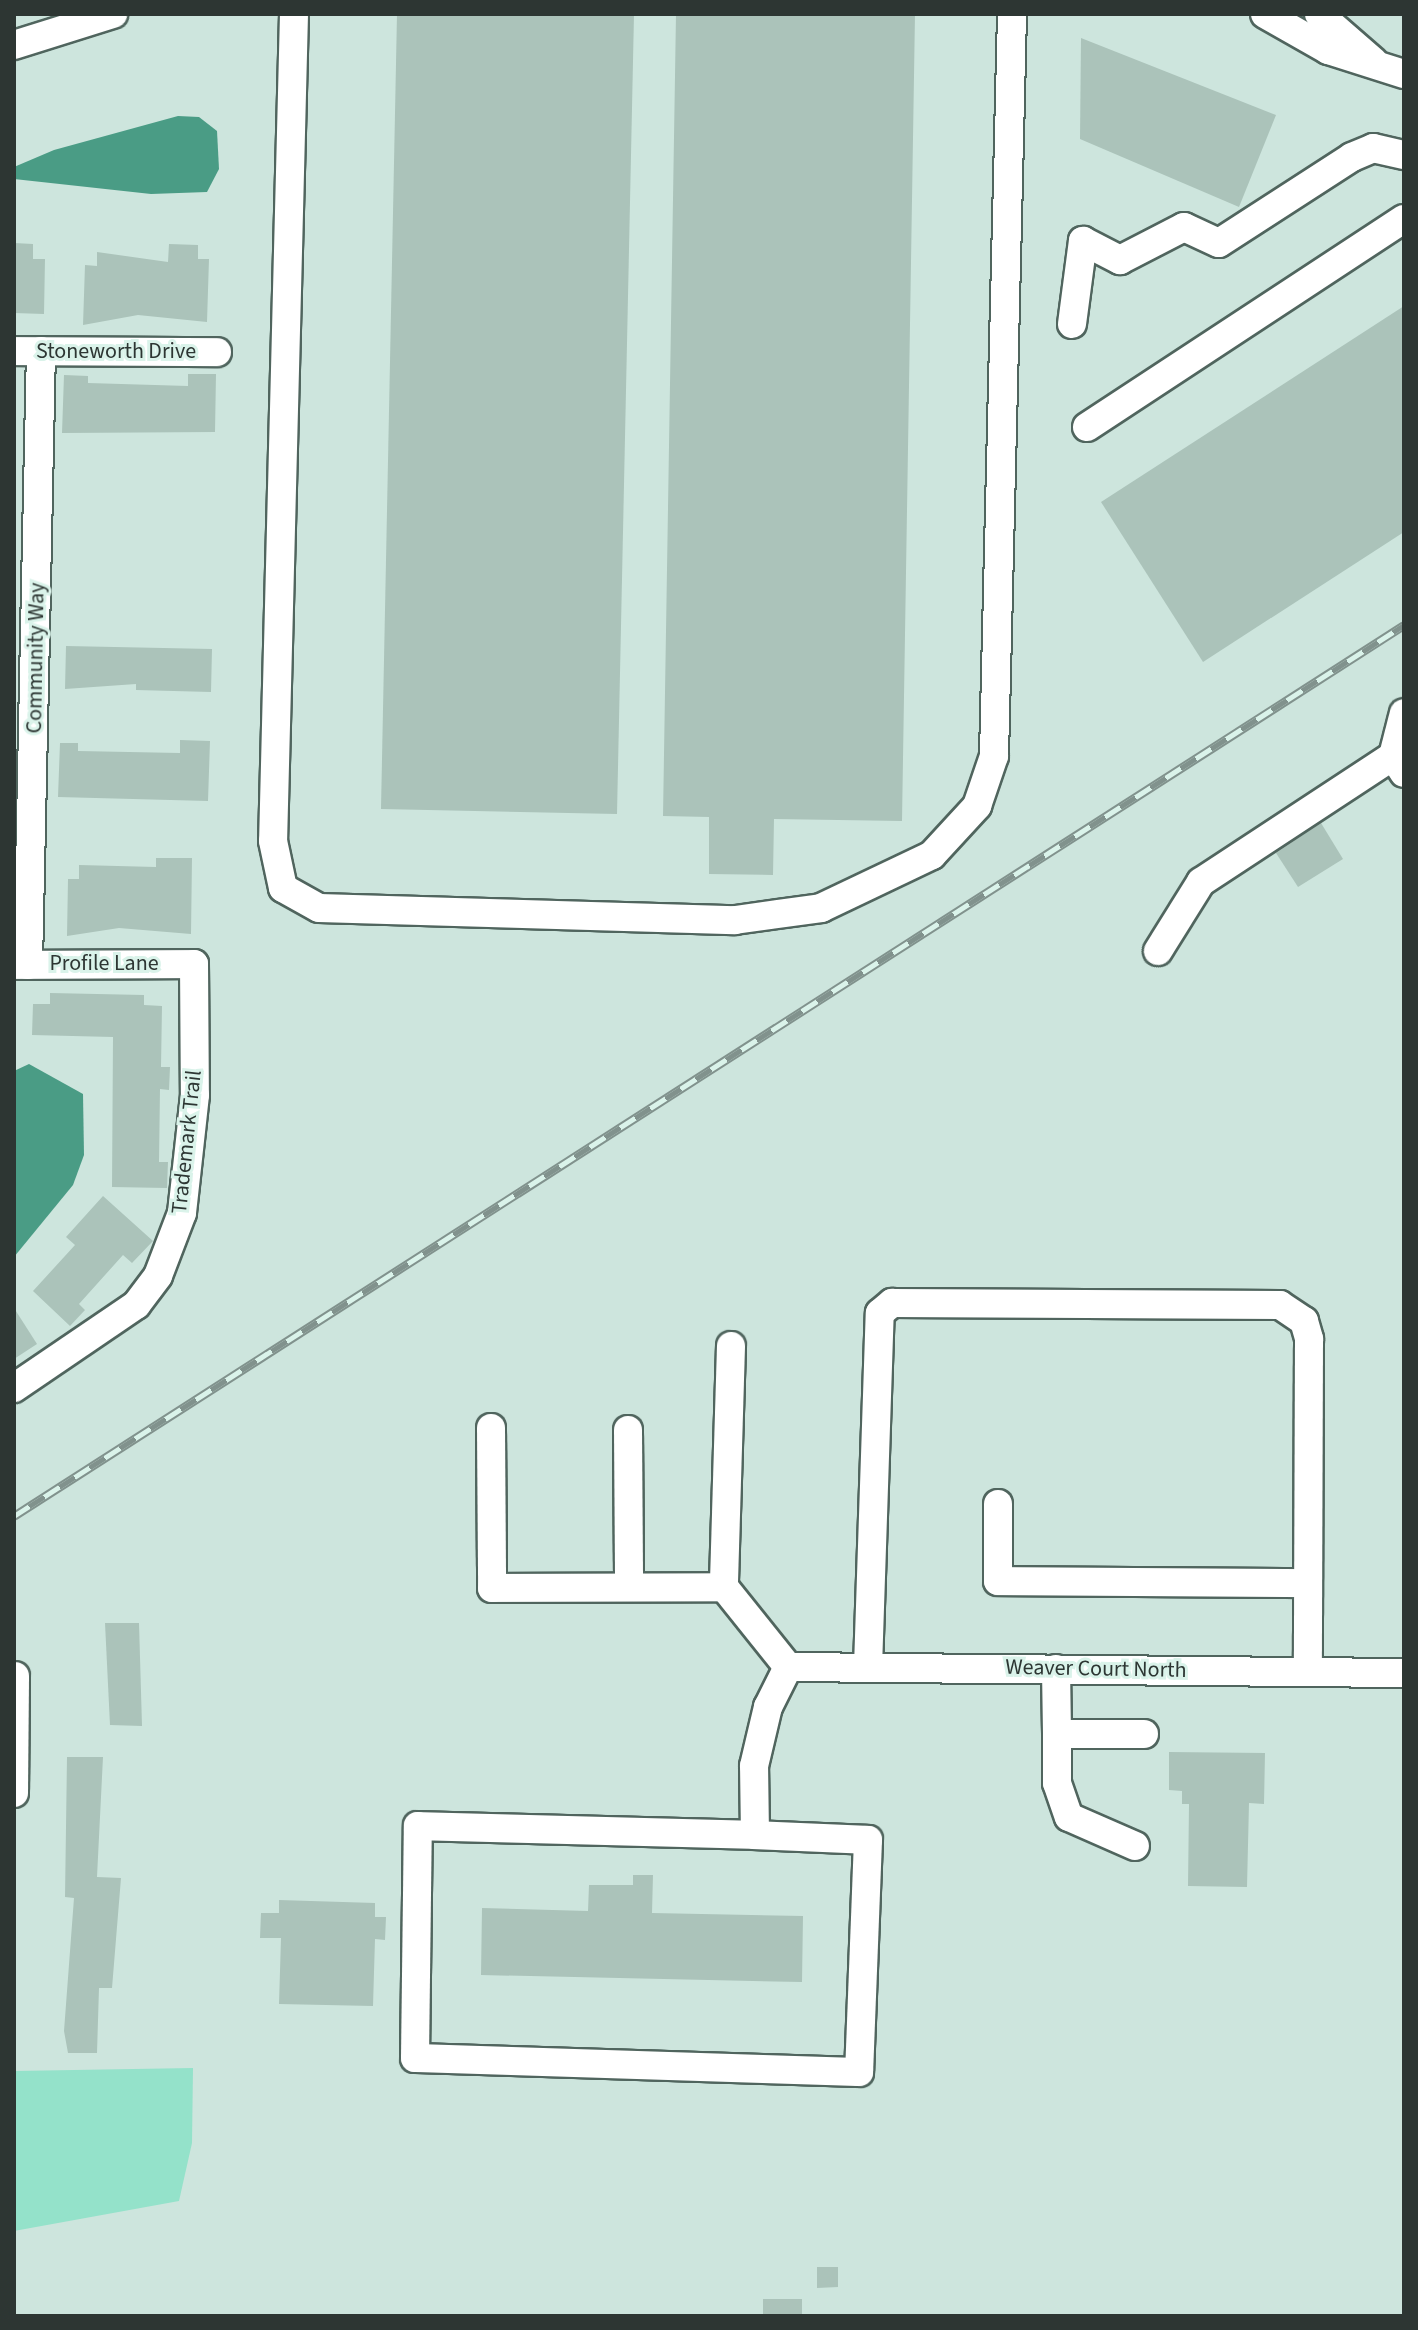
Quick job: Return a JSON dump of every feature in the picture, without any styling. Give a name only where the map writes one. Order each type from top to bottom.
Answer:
[{"type":"street","points":[[14,45],[113,14]]},
{"type":"street","points":[[294,14],[273,841],[283,888],[319,908],[735,920],[821,908],[932,855],[977,806],[994,756],[1012,14]]},
{"type":"street","points":[[1265,14],[1328,50],[1374,61],[1404,74]]},
{"type":"street","points":[[1319,14],[1374,61]]},
{"type":"street","points":[[1072,324],[1083,241],[1120,260],[1184,227],[1219,243],[1352,157],[1373,148],[1404,155]]},
{"type":"street","points":[[1087,427],[1404,219]]},
{"type":"street","name":"Stoneworth Drive","points":[[27,351],[217,352]]},
{"type":"street","name":"Community Way","points":[[21,965],[27,351]]},
{"type":"street","points":[[1158,951],[1201,882],[1398,764],[1404,713]]},
{"type":"street","name":"Profile Lane","points":[[21,965],[194,964]]},
{"type":"street","name":"Trademark Trail","points":[[14,1388],[136,1305],[171,1249],[195,1095],[194,964]]},
{"type":"street","points":[[868,1667],[876,1336],[880,1313],[892,1303],[1280,1305],[1304,1321],[1308,1672]]},
{"type":"street","points":[[731,1346],[724,1587],[788,1667],[768,1707],[754,1766],[755,1835]]},
{"type":"street","points":[[491,1428],[492,1588],[724,1587]]},
{"type":"street","points":[[628,1430],[629,1587]]},
{"type":"street","points":[[998,1504],[998,1581],[1308,1583]]},
{"type":"street","name":"Weaver Court North","points":[[788,1667],[1404,1673]]},
{"type":"street","points":[[1056,1669],[1057,1783],[1069,1817],[1135,1846]]},
{"type":"street","points":[[14,1793],[15,1676]]},
{"type":"street","points":[[1057,1734],[1144,1734]]},
{"type":"street","points":[[418,1826],[755,1835],[868,1840],[859,2072],[415,2058],[418,1826]]},
{"type":"shaded area","points":[[178,116],[199,117],[217,131],[219,169],[207,192],[151,194],[14,179],[14,167],[54,150]]},
{"type":"shaded area","points":[[29,1064],[83,1094],[84,1155],[73,1185],[14,1257],[14,1071]]},
{"type":"shaded area","points":[[193,2068],[192,2143],[179,2201],[14,2231],[14,2071]]},
{"type":"building","points":[[397,14],[634,14],[617,814],[381,809]]},
{"type":"building","points":[[676,14],[915,14],[902,821],[774,819],[773,875],[709,874],[709,817],[663,816]]},
{"type":"building","points":[[1081,38],[1276,115],[1239,207],[1080,139]]},
{"type":"building","points":[[14,243],[33,244],[33,259],[45,259],[44,314],[14,313]]},
{"type":"building","points":[[169,244],[198,245],[198,259],[209,259],[207,322],[138,315],[83,325],[85,265],[97,266],[97,252],[168,262]]},
{"type":"building","points":[[1404,306],[1404,532],[1203,662],[1101,502]]},
{"type":"building","points":[[188,374],[216,374],[215,432],[62,433],[64,375],[88,376],[88,383],[188,386]]},
{"type":"building","points":[[66,646],[212,649],[211,692],[136,690],[136,684],[65,689]]},
{"type":"building","points":[[180,740],[210,741],[208,801],[58,797],[60,743],[78,743],[78,751],[180,753]]},
{"type":"building","points":[[1321,823],[1343,859],[1298,887],[1276,853]]},
{"type":"building","points":[[156,858],[192,858],[191,934],[119,928],[67,936],[68,879],[79,879],[79,865],[156,867]]},
{"type":"building","points":[[50,993],[144,995],[144,1005],[162,1006],[161,1067],[170,1067],[169,1090],[160,1089],[159,1162],[168,1162],[167,1188],[112,1187],[113,1037],[32,1035],[33,1004],[50,1004]]},
{"type":"building","points":[[103,1196],[153,1241],[132,1263],[123,1255],[79,1304],[85,1310],[70,1326],[33,1291],[75,1245],[66,1237]]},
{"type":"building","points":[[14,1308],[37,1344],[14,1359]]},
{"type":"building","points":[[105,1623],[139,1623],[142,1726],[110,1725]]},
{"type":"building","points":[[1169,1752],[1265,1753],[1264,1804],[1249,1803],[1247,1887],[1188,1886],[1189,1804],[1182,1804],[1182,1791],[1169,1790]]},
{"type":"building","points":[[67,1757],[103,1757],[97,1877],[121,1878],[112,1988],[99,1988],[97,2053],[68,2053],[64,2031],[74,1898],[65,1897]]},
{"type":"building","points":[[633,1875],[653,1875],[652,1913],[803,1916],[802,1982],[481,1975],[482,1908],[588,1911],[589,1885],[633,1885]]},
{"type":"building","points":[[279,1900],[375,1903],[375,1917],[386,1917],[385,1940],[375,1939],[373,2006],[279,2004],[281,1938],[260,1938],[261,1913],[279,1913]]},
{"type":"building","points":[[817,2267],[838,2267],[838,2287],[817,2288]]},
{"type":"building","points":[[763,2299],[802,2299],[802,2316],[763,2316]]},
{"type":"railway","points":[[14,1516],[1404,625]]}]
